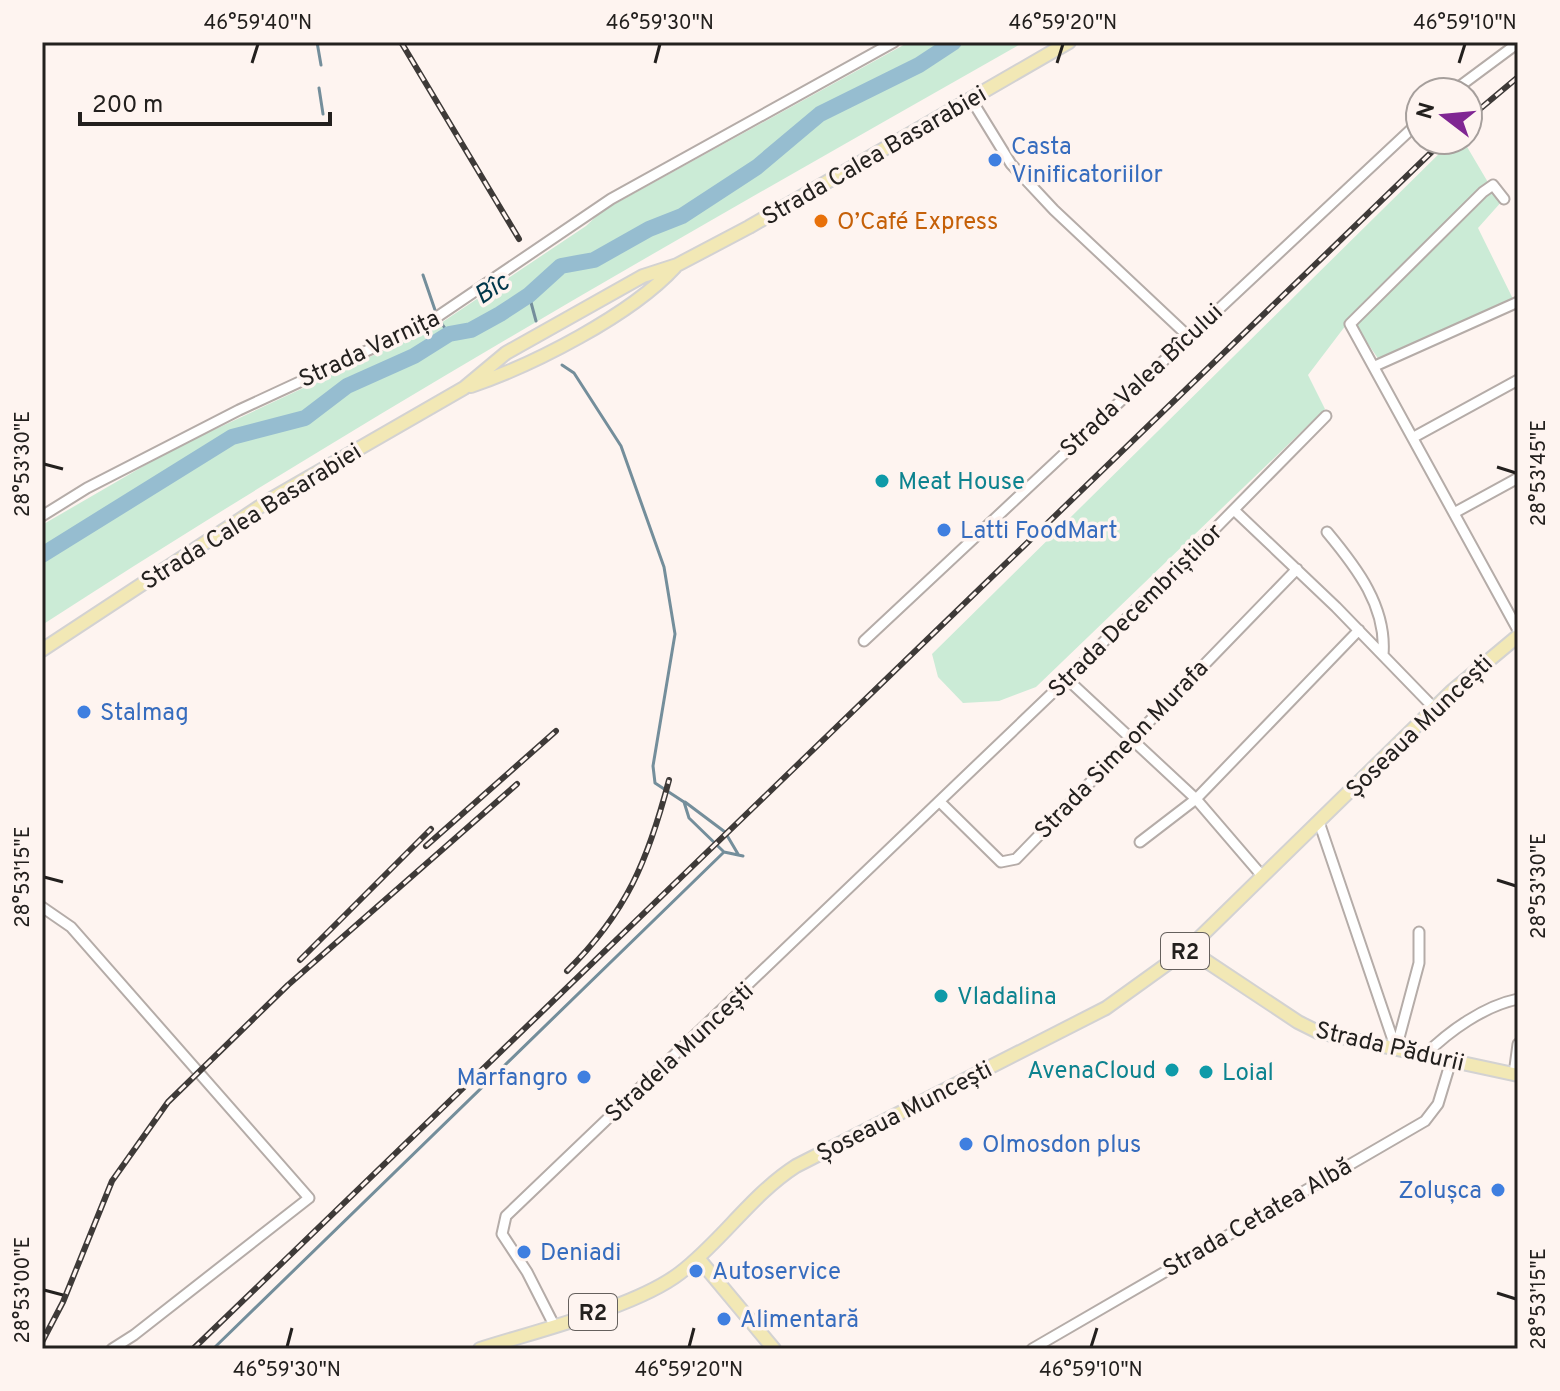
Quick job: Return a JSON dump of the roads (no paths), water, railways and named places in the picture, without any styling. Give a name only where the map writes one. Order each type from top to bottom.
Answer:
[{"type":"main road","name":"Strada Calea Basarabiei","points":[[42,650],[273,498],[464,388],[506,353],[643,276],[677,265],[1069,42]]},
{"type":"main road","name":"Strada Calea Basarabiei","points":[[464,388],[515,371],[653,291],[677,265]]},
{"type":"main road","points":[[613,293],[621,300],[621,309]]},
{"type":"main road","points":[[506,353],[515,371]]},
{"type":"main road","name":"Șoseaua Muncești","points":[[480,1349],[658,1287],[698,1258],[763,1191],[796,1166],[1106,1008],[1188,949],[1435,709],[1518,633]]},
{"type":"main road","name":"Strada Pădurii","points":[[1188,949],[1308,1028],[1516,1074]]},
{"type":"main road","points":[[698,1258],[774,1349]]},
{"type":"street","name":"Strada Varnița","points":[[42,516],[87,488],[239,410],[431,321],[611,199],[894,42]]},
{"type":"street","points":[[1474,76],[1518,43]]},
{"type":"street","points":[[971,99],[1011,164],[1054,210],[1188,336]]},
{"type":"street","name":"Strada Valea Bîcului","points":[[864,641],[1404,136]]},
{"type":"street","points":[[1504,199],[1493,185],[1483,192],[1350,324],[1518,633]]},
{"type":"street","points":[[1375,366],[1518,302]]},
{"type":"street","points":[[1414,437],[1518,380]]},
{"type":"street","name":"Strada Decembriștilor","points":[[941,803],[1326,416]]},
{"type":"street","points":[[1454,513],[1518,478]]},
{"type":"street","points":[[1234,510],[1359,630],[1435,709]]},
{"type":"street","points":[[1327,532],[1362,580],[1382,617],[1383,655]]},
{"type":"street","name":"Strada Simeon Murafa","points":[[941,803],[1001,862],[1011,862],[1297,569]]},
{"type":"street","points":[[1140,842],[1196,799],[1359,630]]},
{"type":"street","points":[[1067,679],[1130,742],[1196,799],[1263,877]]},
{"type":"street","name":"Stradela Muncești","points":[[554,1325],[527,1272],[502,1234],[506,1216],[941,803]]},
{"type":"street","points":[[1319,822],[1396,1049]]},
{"type":"street","points":[[42,907],[71,927],[309,1198],[112,1349]]},
{"type":"street","points":[[1396,1049],[1419,963],[1419,932]]},
{"type":"street","points":[[1425,1055],[1457,1029],[1499,1004],[1518,999]]},
{"type":"street","points":[[1516,1074],[1518,1044]]},
{"type":"street","name":"Strada Cetatea Albă","points":[[1032,1349],[1425,1121],[1438,1104],[1451,1061]]},
{"type":"waterway","points":[[317,42],[321,65]]},
{"type":"waterway","name":"Bîc","points":[[42,555],[232,437],[305,418],[347,386],[414,356],[449,334],[471,330],[500,314],[529,295],[561,266],[594,260],[649,229],[682,216],[757,167],[820,114],[919,65],[954,42]]},
{"type":"waterway","points":[[319,88],[323,114]]},
{"type":"waterway","points":[[423,275],[435,310]]},
{"type":"waterway","points":[[529,295],[536,321]]},
{"type":"waterway","points":[[442,324],[449,334]]},
{"type":"waterway","points":[[213,1349],[724,852],[689,818],[684,802],[655,783],[653,766],[675,634],[664,567],[621,446],[574,373],[562,365]]},
{"type":"waterway","points":[[685,802],[725,832],[738,854]]},
{"type":"waterway","points":[[724,852],[743,856]]},
{"type":"railway","points":[[401,42],[519,239]]},
{"type":"railway","points":[[1484,106],[1518,77]]},
{"type":"railway","points":[[193,1349],[1427,156]]},
{"type":"railway","points":[[426,846],[556,731]]},
{"type":"railway","points":[[567,971],[605,928],[633,883],[653,835],[669,780]]},
{"type":"railway","points":[[42,1342],[63,1302],[112,1181],[168,1102],[288,985],[517,784]]},
{"type":"railway","points":[[300,960],[431,829]]},
{"type":"place","name":"Casta Vinificatoriilor","points":[[995,160]]},
{"type":"place","name":"O’Café Express","points":[[821,221]]},
{"type":"place","name":"Meat House","points":[[882,481]]},
{"type":"place","name":"Latti FoodMart","points":[[944,530]]},
{"type":"place","name":"Stalmag","points":[[84,712]]},
{"type":"place","name":"Vladalina","points":[[941,996]]},
{"type":"place","name":"AvenaCloud","points":[[1172,1070]]},
{"type":"place","name":"Loial","points":[[1206,1072]]},
{"type":"place","name":"Marfangro","points":[[584,1077]]},
{"type":"place","name":"Olmosdon plus","points":[[966,1144]]},
{"type":"place","name":"Zolușca","points":[[1498,1190]]},
{"type":"place","name":"Deniadi","points":[[524,1252]]},
{"type":"place","name":"Autoservice","points":[[696,1271]]},
{"type":"place","name":"Alimentară","points":[[724,1319]]}]
